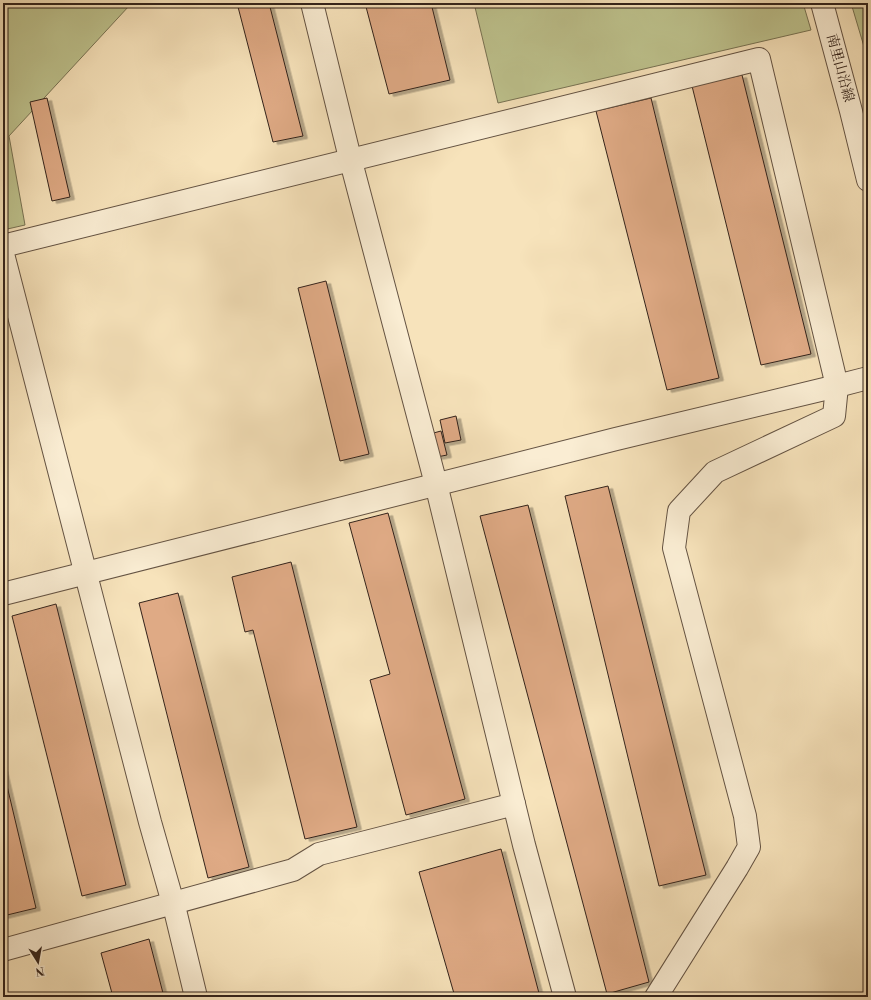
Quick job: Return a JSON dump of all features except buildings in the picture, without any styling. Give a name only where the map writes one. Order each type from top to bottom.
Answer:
[{"type":"street","points":[[312,3],[351,160],[436,484],[526,852],[565,997]]},
{"type":"street","name":"南里山沿線","points":[[822,3],[868,180]]},
{"type":"street","points":[[3,246],[759,59],[837,386],[834,416],[715,472],[679,511],[674,548],[745,816],[749,847],[656,997]]},
{"type":"street","points":[[3,254],[150,822],[173,903],[196,997]]},
{"type":"street","points":[[3,594],[616,439],[868,378]]},
{"type":"street","points":[[3,950],[293,870],[319,854],[514,804]]},
{"type":"green space","points":[[3,3],[130,3],[129,6],[9,136],[25,225],[3,230]]},
{"type":"green space","points":[[474,3],[803,3],[811,30],[498,103]]},
{"type":"green space","points":[[851,3],[868,3],[868,60]]}]
